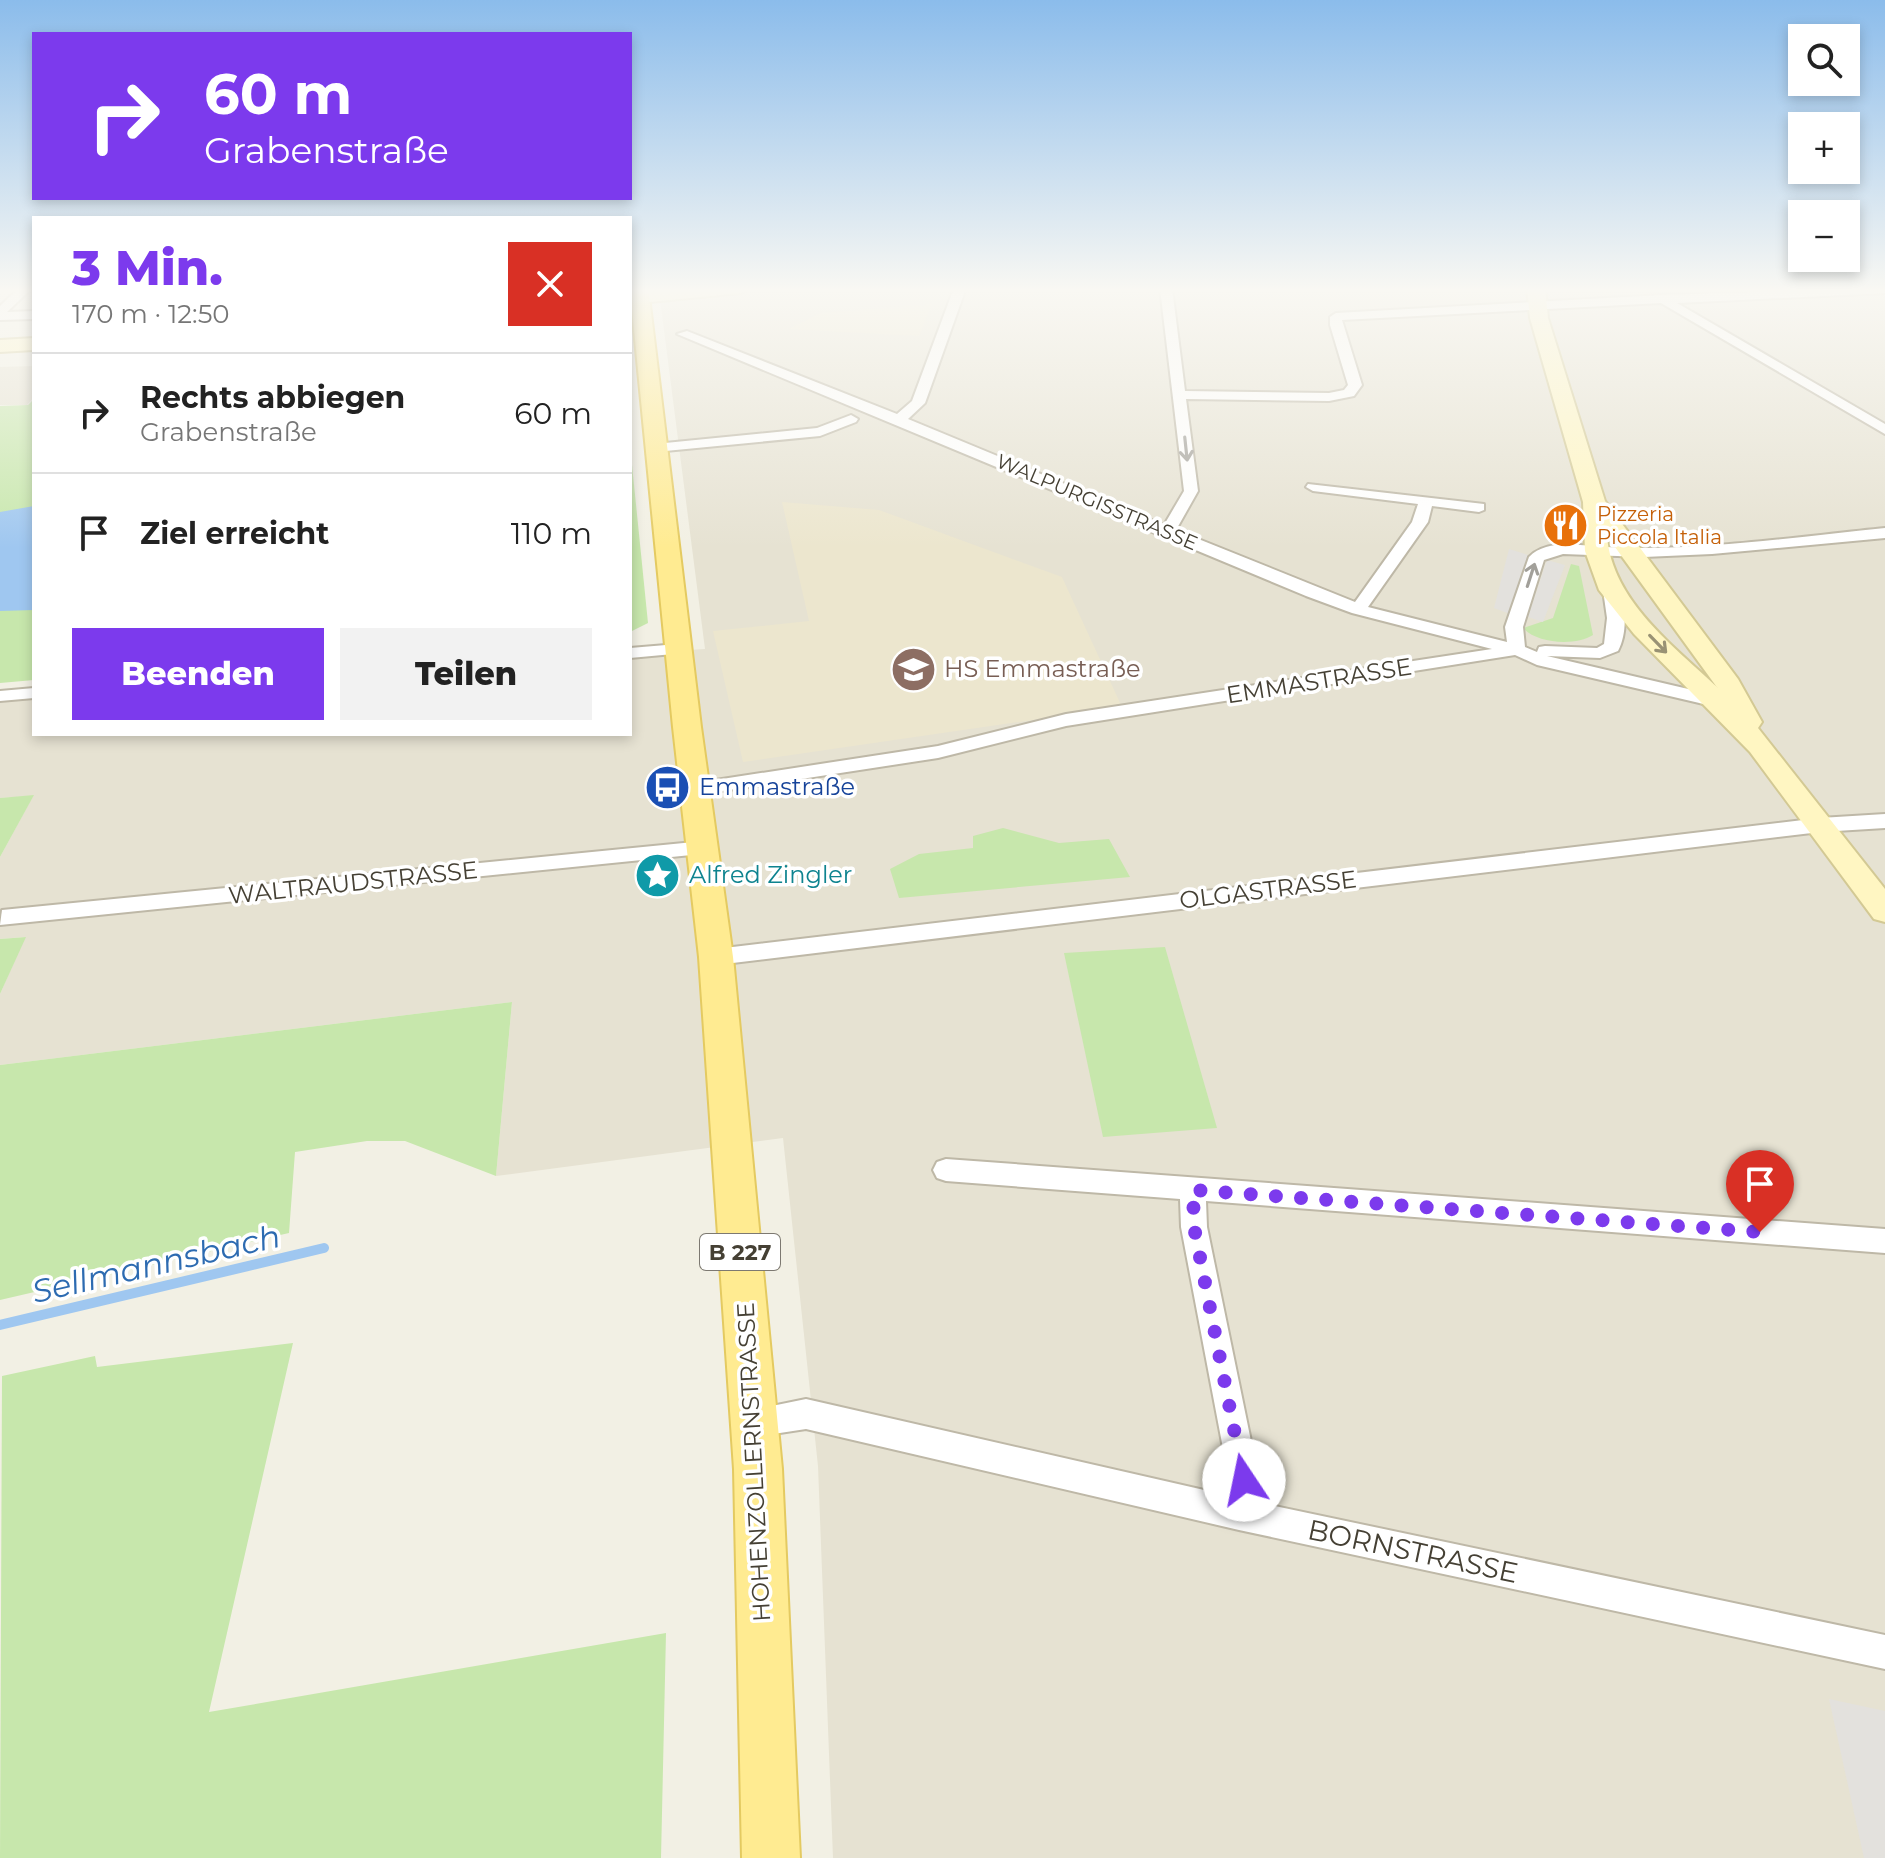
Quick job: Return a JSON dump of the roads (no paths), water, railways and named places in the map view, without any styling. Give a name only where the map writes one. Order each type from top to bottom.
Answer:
[{"type":"main road","name":"HOHENZOLLERNSTRASSE","points":[[647,375],[716,957],[754,1422],[771,1858]]},
{"type":"main road","points":[[1556,375],[1594,502],[1597,551],[1611,590],[1696,683],[1728,697]]},
{"type":"main road","points":[[1594,502],[1631,552],[1760,746],[1885,911]]},
{"type":"street","name":"WALPURGISSTRASSE","points":[[785,375],[1358,609],[1517,650],[1543,661],[1728,697]]},
{"type":"street","points":[[899,420],[918,403],[928,375]]},
{"type":"street","points":[[1168,531],[1191,491],[1177,375]]},
{"type":"street","points":[[1180,395],[1329,397],[1349,393],[1355,385],[1352,375]]},
{"type":"street","points":[[1791,375],[1885,430]]},
{"type":"street","points":[[655,448],[811,433],[851,419]]},
{"type":"street","points":[[1313,487],[1479,507]]},
{"type":"street","points":[[1358,609],[1420,522],[1426,501]]},
{"type":"street","points":[[1517,650],[1514,627],[1537,557],[1544,552],[1563,549],[1631,552],[1885,533]]},
{"type":"street","points":[[1544,651],[1600,653],[1612,647],[1617,634],[1617,616],[1611,590]]},
{"type":"street","points":[[632,653],[678,649]]},
{"type":"street","name":"WALPURGISSTRASSE","points":[[1517,650],[1544,651],[1696,683]]},
{"type":"street","name":"EMMASTRASSE","points":[[696,789],[938,752],[1066,720],[1517,650]]},
{"type":"street","points":[[0,696],[32,693]]},
{"type":"street","name":"OLGASTRASSE","points":[[716,957],[1820,825],[1885,821]]},
{"type":"street","name":"WALTRAUDSTRASSE","points":[[2,918],[704,848]]},
{"type":"street","points":[[946,1170],[1885,1241]]},
{"type":"street","points":[[1193,1190],[1194,1227],[1244,1480],[1239,1514]]},
{"type":"street","name":"BORNSTRASSE","points":[[754,1422],[806,1414],[1239,1514],[1885,1652]]},
{"type":"water","points":[[32,506],[32,610],[0,611],[0,512]]},
{"type":"waterway","name":"Sellmannsbach","points":[[0,1325],[324,1248]]},
{"type":"place","name":"Pizzeria Piccola Italia","points":[[1566,526]]},
{"type":"place","name":"HS Emmastraße","points":[[913,669]]},
{"type":"place","name":"Emmastraße","points":[[668,787]]},
{"type":"place","name":"Alfred Zingler","points":[[658,875]]}]
